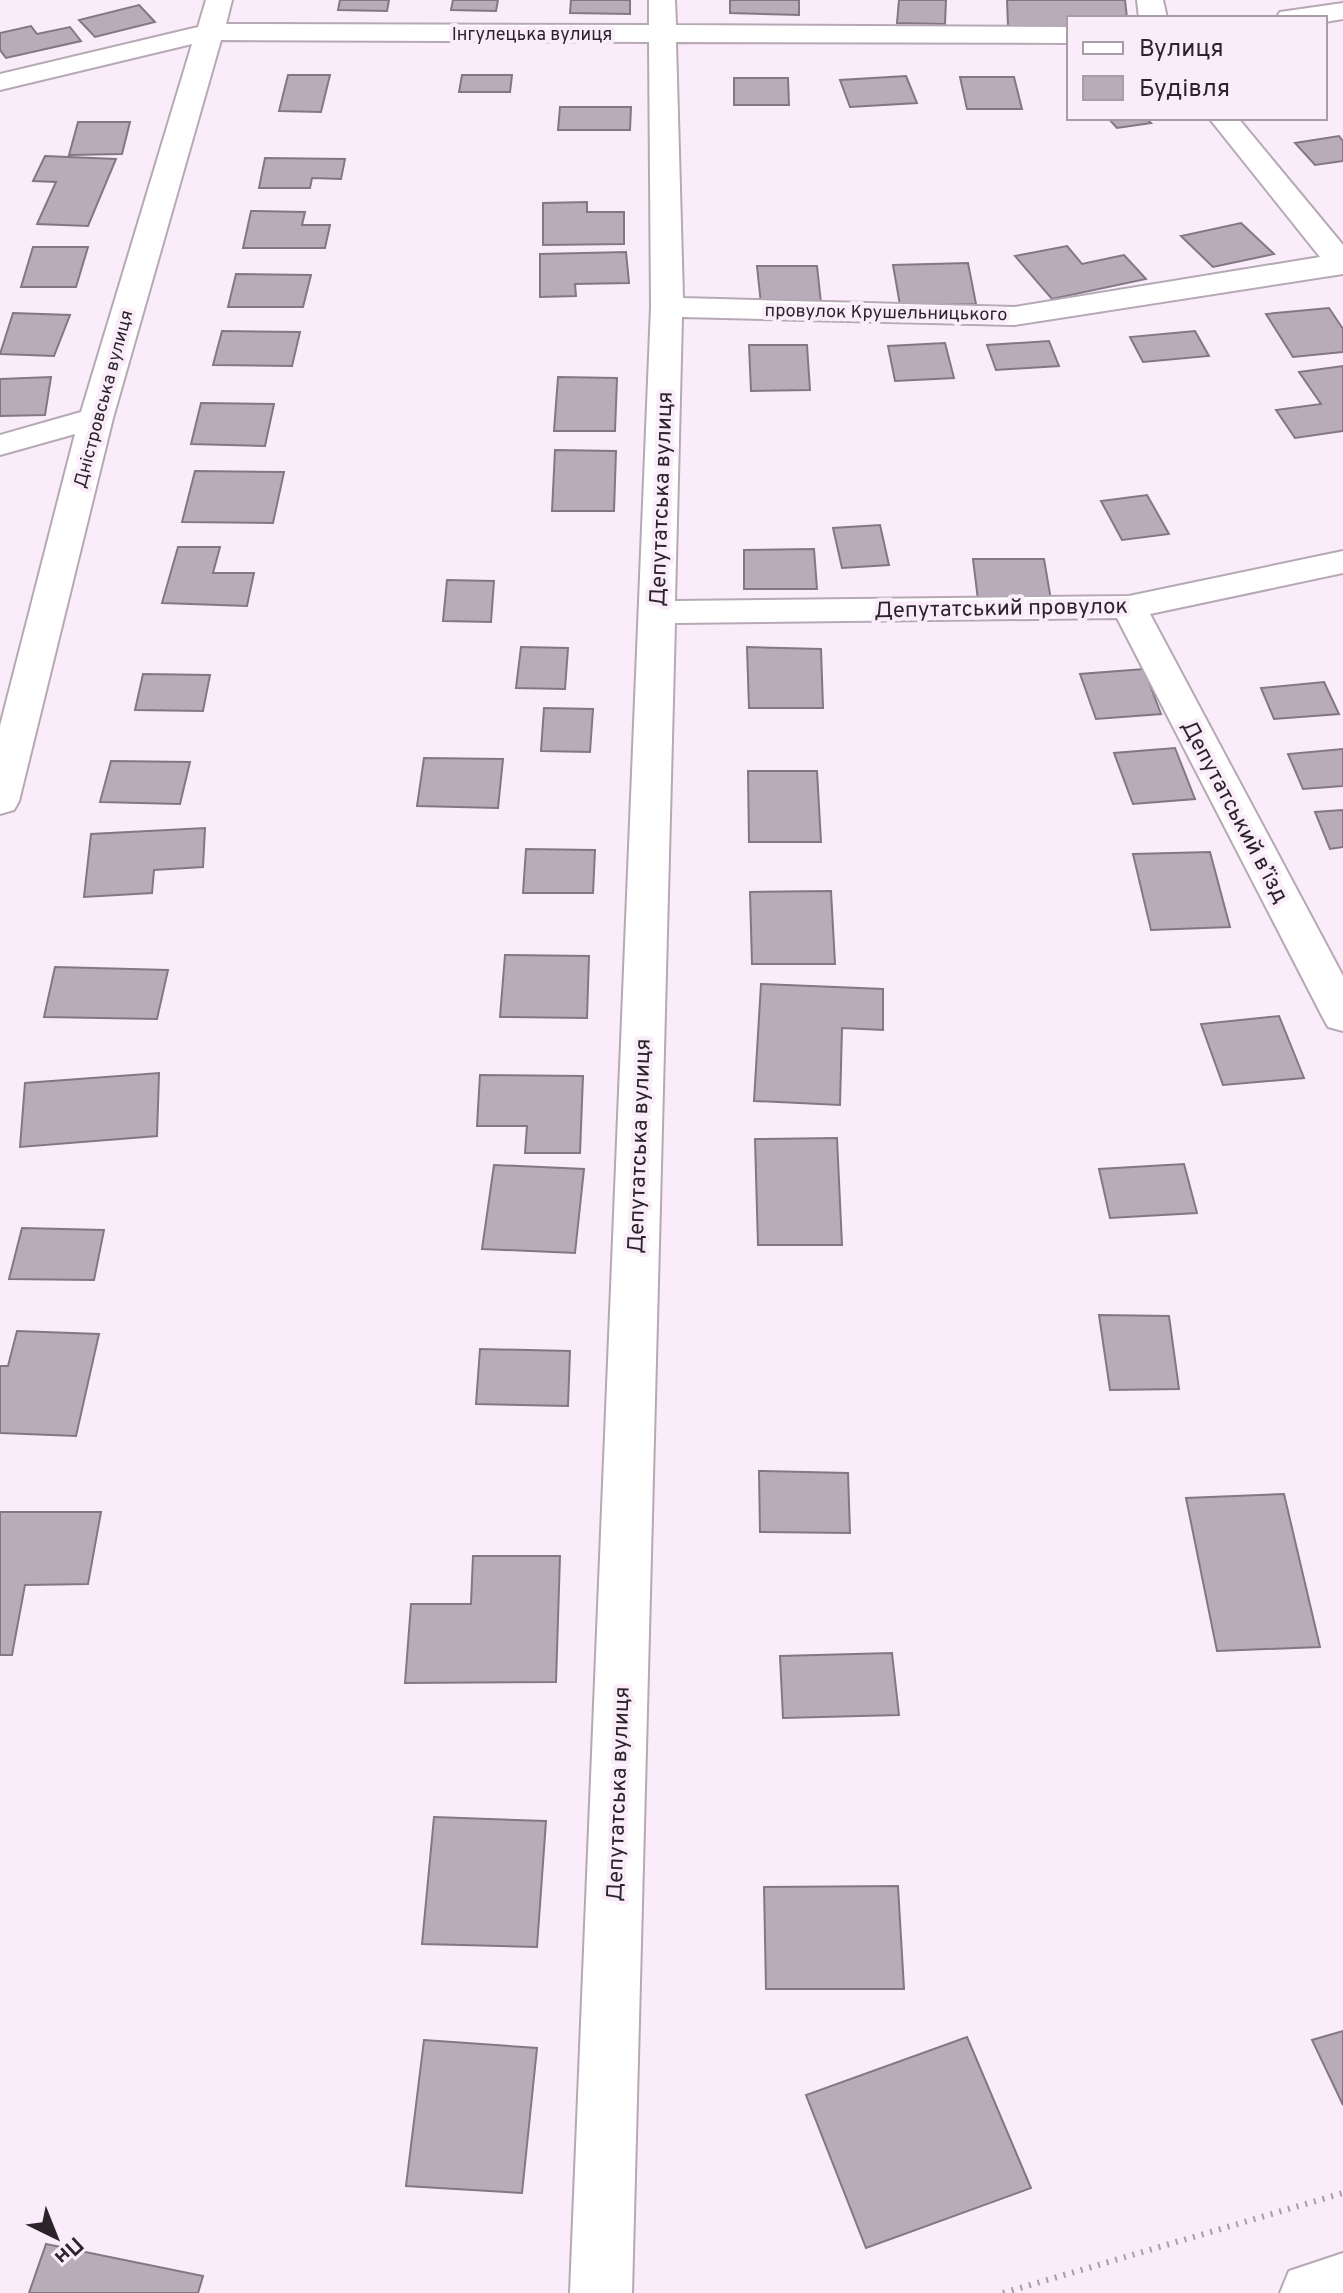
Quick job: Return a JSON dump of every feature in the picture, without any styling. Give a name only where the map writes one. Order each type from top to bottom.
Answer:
[{"type":"street","name":"Дністровська вулиця","points":[[0,801],[96,418],[219,0]]},
{"type":"street","points":[[1305,16],[1343,11]]},
{"type":"street","name":"Інгулецька вулиця","points":[[0,82],[209,32],[662,17],[1067,35]]},
{"type":"street","name":"Депутатська вулиця","points":[[601,2293],[667,307],[662,17]]},
{"type":"street","points":[[1225,120],[1342,264]]},
{"type":"street","name":"провулок Крушельницького","points":[[667,307],[1015,316],[1342,264]]},
{"type":"street","points":[[0,445],[96,418]]},
{"type":"street","name":"Депутатський провулок","points":[[655,612],[1129,607],[1343,562]]},
{"type":"street","name":"Депутатський в’їзд","points":[[1129,607],[1343,1016]]},
{"type":"street","points":[[1311,2293],[1343,2283]]},
{"type":"path","points":[[1003,2293],[1343,2193]]},
{"type":"building","points":[[340,0],[389,0],[387,11],[338,10]]},
{"type":"building","points":[[453,0],[498,0],[496,11],[451,10]]},
{"type":"building","points":[[571,0],[630,0],[630,14],[570,13]]},
{"type":"building","points":[[730,0],[799,0],[799,15],[730,13]]},
{"type":"building","points":[[899,0],[946,0],[945,24],[897,23]]},
{"type":"building","points":[[1007,0],[1125,0],[1127,16],[1067,16],[1067,28],[1008,26]]},
{"type":"building","points":[[139,5],[155,22],[95,37],[79,20]]},
{"type":"building","points":[[31,26],[37,34],[70,27],[81,41],[6,58],[0,50],[0,33]]},
{"type":"building","points":[[288,75],[330,75],[321,112],[279,111]]},
{"type":"building","points":[[462,75],[512,75],[510,92],[459,92]]},
{"type":"building","points":[[906,76],[917,103],[850,107],[840,80]]},
{"type":"building","points":[[960,77],[1014,77],[1022,109],[967,109]]},
{"type":"building","points":[[734,78],[788,78],[789,105],[734,105]]},
{"type":"building","points":[[560,107],[631,107],[630,130],[558,130]]},
{"type":"building","points":[[1110,120],[1148,120],[1151,123],[1117,128]]},
{"type":"building","points":[[78,122],[130,122],[122,154],[69,155]]},
{"type":"building","points":[[1339,136],[1343,141],[1343,161],[1315,165],[1295,143]]},
{"type":"building","points":[[45,156],[116,159],[88,226],[37,224],[56,182],[33,181]]},
{"type":"building","points":[[265,158],[345,159],[341,179],[312,178],[310,188],[259,188]]},
{"type":"building","points":[[587,202],[587,212],[624,212],[624,244],[543,245],[543,203]]},
{"type":"building","points":[[251,211],[305,212],[302,225],[330,225],[325,248],[243,248]]},
{"type":"building","points":[[1241,223],[1274,254],[1213,267],[1181,236]]},
{"type":"building","points":[[1067,246],[1082,264],[1124,255],[1146,279],[1052,299],[1015,256]]},
{"type":"building","points":[[33,247],[88,247],[76,287],[21,287]]},
{"type":"building","points":[[626,252],[629,283],[575,284],[576,296],[540,297],[540,254]]},
{"type":"building","points":[[968,263],[976,304],[900,305],[893,265]]},
{"type":"building","points":[[757,266],[817,266],[821,303],[761,304]]},
{"type":"building","points":[[236,274],[311,275],[303,307],[228,307]]},
{"type":"building","points":[[1329,308],[1343,329],[1343,352],[1293,357],[1266,314]]},
{"type":"building","points":[[13,313],[70,315],[54,356],[0,354]]},
{"type":"building","points":[[222,331],[300,332],[292,366],[213,365]]},
{"type":"building","points":[[1195,331],[1209,356],[1143,362],[1130,337]]},
{"type":"building","points":[[1049,341],[1059,366],[996,370],[987,345]]},
{"type":"building","points":[[945,343],[954,378],[895,381],[888,346]]},
{"type":"building","points":[[749,345],[807,345],[810,390],[751,391]]},
{"type":"building","points":[[1343,366],[1343,431],[1295,438],[1276,410],[1321,404],[1299,372]]},
{"type":"building","points":[[51,377],[45,415],[0,416],[0,379]]},
{"type":"building","points":[[558,377],[617,378],[615,431],[554,431]]},
{"type":"building","points":[[201,403],[274,404],[265,446],[191,444]]},
{"type":"building","points":[[555,450],[616,451],[614,511],[552,511]]},
{"type":"building","points":[[195,471],[284,472],[273,523],[182,522]]},
{"type":"building","points":[[1147,495],[1169,534],[1122,540],[1101,501]]},
{"type":"building","points":[[880,525],[889,565],[842,568],[833,528]]},
{"type":"building","points":[[178,547],[220,547],[213,573],[254,573],[247,606],[162,603]]},
{"type":"building","points":[[814,549],[817,589],[744,589],[744,550]]},
{"type":"building","points":[[973,559],[1044,559],[1051,600],[978,600]]},
{"type":"building","points":[[447,580],[494,581],[491,622],[443,621]]},
{"type":"building","points":[[521,647],[568,648],[565,689],[516,688]]},
{"type":"building","points":[[747,647],[821,649],[823,708],[749,708]]},
{"type":"building","points":[[1144,669],[1161,714],[1096,719],[1080,674]]},
{"type":"building","points":[[143,674],[210,675],[203,711],[135,710]]},
{"type":"building","points":[[1324,682],[1339,714],[1274,719],[1261,688]]},
{"type":"building","points":[[544,708],[593,709],[590,752],[541,751]]},
{"type":"building","points":[[1175,748],[1195,799],[1133,804],[1114,753]]},
{"type":"building","points":[[1343,749],[1343,786],[1303,789],[1288,754]]},
{"type":"building","points":[[424,758],[503,759],[498,808],[417,806]]},
{"type":"building","points":[[111,761],[190,762],[180,804],[100,802]]},
{"type":"building","points":[[748,771],[817,771],[821,842],[749,842]]},
{"type":"building","points":[[1343,810],[1343,847],[1330,849],[1315,812]]},
{"type":"building","points":[[205,828],[203,867],[154,870],[152,893],[84,897],[91,834]]},
{"type":"building","points":[[526,849],[595,850],[593,893],[523,893]]},
{"type":"building","points":[[1210,852],[1230,927],[1151,930],[1133,854]]},
{"type":"building","points":[[831,891],[835,964],[752,964],[750,892]]},
{"type":"building","points":[[505,955],[589,956],[587,1018],[500,1017]]},
{"type":"building","points":[[55,967],[168,970],[157,1019],[44,1017]]},
{"type":"building","points":[[761,984],[883,989],[883,1030],[842,1028],[840,1105],[754,1101]]},
{"type":"building","points":[[1279,1016],[1304,1078],[1223,1085],[1201,1024]]},
{"type":"building","points":[[159,1073],[157,1136],[20,1147],[25,1083]]},
{"type":"building","points":[[480,1075],[583,1076],[580,1153],[525,1153],[527,1126],[477,1126]]},
{"type":"building","points":[[837,1138],[842,1245],[758,1245],[755,1139]]},
{"type":"building","points":[[1184,1164],[1197,1213],[1110,1218],[1099,1169]]},
{"type":"building","points":[[494,1165],[584,1169],[575,1253],[482,1249]]},
{"type":"building","points":[[22,1228],[104,1230],[94,1280],[9,1279]]},
{"type":"building","points":[[1099,1315],[1169,1316],[1179,1389],[1110,1390]]},
{"type":"building","points":[[17,1331],[99,1334],[76,1436],[0,1433],[0,1366],[8,1366]]},
{"type":"building","points":[[480,1349],[570,1351],[568,1406],[476,1404]]},
{"type":"building","points":[[759,1471],[848,1473],[850,1533],[760,1532]]},
{"type":"building","points":[[1284,1494],[1320,1647],[1217,1651],[1186,1498]]},
{"type":"building","points":[[0,1512],[101,1512],[88,1584],[25,1585],[12,1655],[0,1655]]},
{"type":"building","points":[[473,1556],[560,1556],[556,1682],[405,1683],[411,1604],[471,1604]]},
{"type":"building","points":[[892,1653],[899,1715],[783,1718],[780,1656]]},
{"type":"building","points":[[434,1817],[546,1821],[537,1947],[422,1944]]},
{"type":"building","points":[[898,1886],[904,1989],[766,1989],[764,1887]]},
{"type":"building","points":[[1343,2031],[1343,2105],[1312,2040]]},
{"type":"building","points":[[967,2037],[1031,2188],[866,2248],[806,2095]]},
{"type":"building","points":[[424,2040],[537,2048],[522,2193],[406,2186]]},
{"type":"building","points":[[46,2244],[203,2276],[198,2293],[29,2293]]}]
